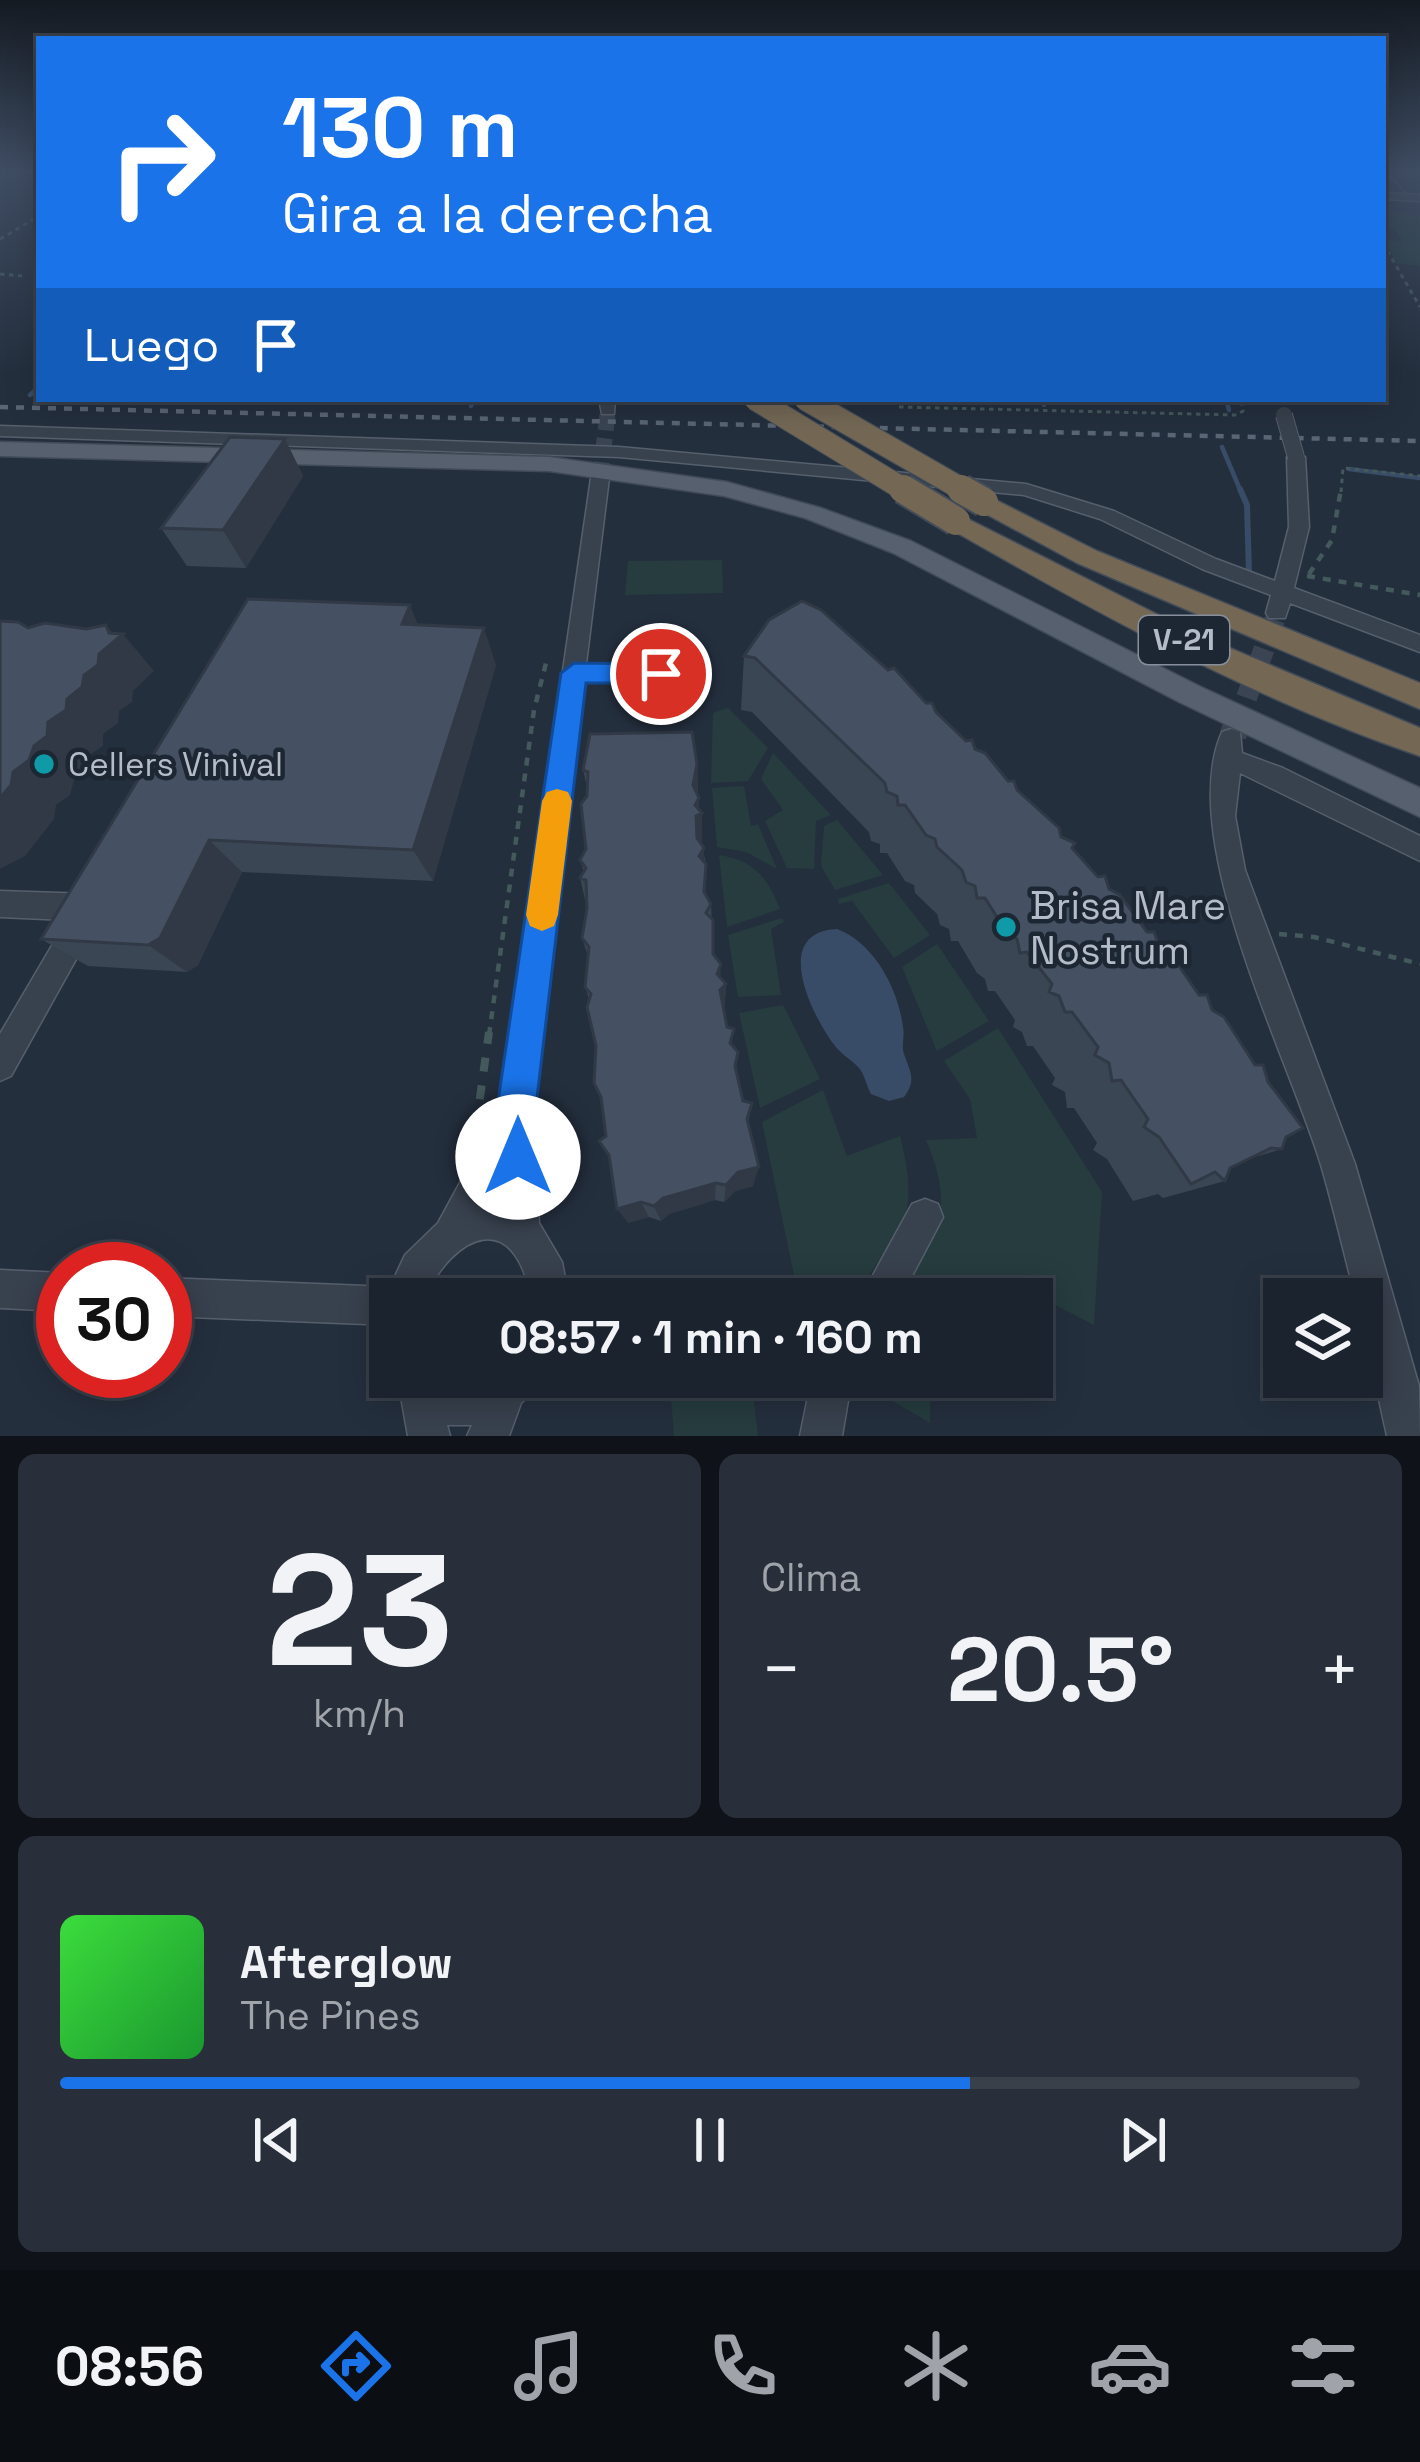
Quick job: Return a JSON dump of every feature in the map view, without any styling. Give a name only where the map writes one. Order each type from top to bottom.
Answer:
[{"type":"highway","name":"V-21","points":[[760,402],[1067,584],[1172,635],[1420,742]]},
{"type":"highway","name":"V-21","points":[[810,402],[1087,557],[1420,697]]},
{"type":"main road","points":[[0,449],[549,464],[727,489],[813,513],[902,547],[1209,704],[1420,803]]},
{"type":"street","points":[[1277,614],[1299,527],[1296,457],[1282,407]]},
{"type":"street","points":[[0,431],[619,452],[980,484],[1067,500],[1209,564],[1420,644]]},
{"type":"street","points":[[520,1229],[515,1115],[567,668],[600,478]]},
{"type":"street","points":[[567,668],[661,674]]},
{"type":"street","points":[[1408,1436],[1399,1386],[1338,1165],[1228,852],[1222,815],[1228,748],[1420,849]]},
{"type":"street","points":[[0,904],[96,897],[0,1065]]},
{"type":"street","points":[[414,1278],[421,1262],[452,1231],[515,1115]]},
{"type":"street","points":[[891,1278],[925,1217]]},
{"type":"street","points":[[452,1231],[488,1220],[520,1229],[538,1248],[549,1278]]},
{"type":"street","points":[[0,1288],[36,1290]]},
{"type":"street","points":[[192,1299],[369,1305]]},
{"type":"street","points":[[419,1398],[429,1436]]},
{"type":"street","points":[[432,1398],[460,1408],[483,1405],[493,1398]]},
{"type":"street","points":[[488,1436],[506,1398]]},
{"type":"street","points":[[821,1436],[828,1398]]},
{"type":"path","points":[[1386,248],[1420,307]]},
{"type":"path","points":[[0,274],[22,276]]},
{"type":"path","points":[[899,407],[1237,415],[1244,411],[1242,402]]},
{"type":"path","points":[[1420,476],[1343,468],[1330,541],[1315,572],[1304,576],[1420,595]]},
{"type":"path","points":[[475,1131],[534,710],[546,663],[567,668]]},
{"type":"path","points":[[1257,932],[1314,937],[1420,964]]},
{"type":"green space","points":[[1420,239],[1420,266],[1397,264],[1386,240]]},
{"type":"green space","points":[[722,560],[723,593],[625,595],[628,561]]},
{"type":"green space","points":[[728,708],[768,748],[748,781],[711,783],[713,713]]},
{"type":"green space","points":[[773,753],[831,815],[816,821],[814,869],[787,868],[765,821],[783,810],[761,779]]},
{"type":"green space","points":[[744,786],[751,826],[758,824],[777,869],[746,852],[717,847],[712,788]]},
{"type":"green space","points":[[837,820],[883,875],[835,890],[821,866],[824,826]]},
{"type":"green space","points":[[719,855],[742,861],[758,872],[780,909],[727,927]]},
{"type":"green space","points":[[889,883],[930,935],[894,958],[852,901],[839,904],[838,899]]},
{"type":"green space","points":[[782,918],[784,922],[771,929],[781,995],[738,997],[728,935]]},
{"type":"green space","points":[[937,944],[989,1021],[937,1051],[902,967]]},
{"type":"green space","points":[[783,1005],[820,1079],[760,1108],[739,1013]]},
{"type":"green space","points":[[998,1028],[1102,1192],[1094,1325],[1053,1304],[1053,1278],[909,1278],[932,1241],[941,1206],[926,1140],[977,1138],[970,1099],[944,1061]]},
{"type":"green space","points":[[823,1090],[847,1156],[900,1136],[909,1189],[907,1208],[894,1240],[866,1278],[795,1278],[762,1122]]},
{"type":"green space","points":[[671,1398],[753,1398],[758,1436],[674,1436]]},
{"type":"green space","points":[[887,1398],[930,1398],[930,1423]]},
{"type":"water","points":[[837,929],[873,956],[896,997],[911,1075],[904,1097],[889,1101],[871,1094],[861,1070],[835,1046],[814,1012],[801,958],[817,933]]},
{"type":"building","points":[[230,437],[285,439],[223,530],[161,528]]},
{"type":"building","points":[[248,599],[410,605],[402,624],[484,628],[413,850],[209,840],[160,938],[148,945],[41,939]]},
{"type":"building","points":[[802,601],[821,610],[888,670],[894,668],[966,741],[972,740],[975,749],[985,753],[1008,781],[1014,781],[1017,790],[1059,828],[1061,837],[1075,843],[1072,848],[1098,877],[1105,876],[1109,889],[1120,895],[1147,932],[1154,932],[1159,946],[1170,953],[1199,995],[1207,995],[1212,1010],[1224,1017],[1255,1065],[1263,1065],[1268,1082],[1303,1128],[1286,1137],[1282,1149],[1271,1148],[1230,1168],[1225,1181],[1215,1172],[1191,1184],[1159,1137],[1144,1127],[1148,1119],[1121,1080],[1112,1081],[1109,1063],[1095,1055],[1098,1047],[1072,1012],[1065,1012],[1059,996],[1049,992],[1052,984],[1027,952],[1020,953],[1017,939],[1007,933],[985,898],[977,898],[975,886],[966,882],[962,870],[926,835],[905,805],[898,805],[897,796],[887,792],[885,783],[755,658],[744,656],[769,620]]},
{"type":"building","points":[[0,621],[28,628],[45,623],[86,629],[106,625],[109,633],[123,634],[99,654],[98,665],[84,675],[82,687],[67,699],[66,710],[48,722],[47,736],[13,772],[11,785],[0,798]]},
{"type":"building","points":[[692,732],[697,764],[693,785],[699,798],[695,805],[702,813],[696,816],[697,838],[704,848],[699,856],[706,864],[704,892],[711,904],[706,913],[713,920],[713,954],[721,964],[717,974],[726,984],[720,990],[727,1027],[734,1029],[730,1043],[738,1052],[735,1066],[743,1101],[752,1103],[747,1119],[759,1167],[738,1172],[726,1185],[716,1183],[663,1198],[654,1206],[641,1202],[617,1209],[609,1155],[599,1141],[606,1136],[601,1097],[594,1083],[596,1046],[587,1007],[591,994],[585,987],[589,947],[582,938],[586,880],[580,878],[586,868],[580,860],[586,849],[581,804],[587,796],[588,772],[583,770],[590,734]]},
{"type":"waterway","points":[[30,395],[36,390]]},
{"type":"waterway","points":[[471,406],[473,402]]},
{"type":"waterway","points":[[1227,402],[1229,410]]},
{"type":"waterway","points":[[1222,447],[1241,492]]},
{"type":"waterway","points":[[1349,469],[1420,478]]},
{"type":"waterway","points":[[1240,489],[1247,505],[1249,573]]},
{"type":"tunnel","points":[[600,478],[608,410]]},
{"type":"tunnel","points":[[1236,727],[1277,613]]},
{"type":"tunnel","points":[[1233,735],[1237,724]]},
{"type":"railway","points":[[0,407],[1420,441]]},
{"type":"slow traffic","points":[[542,915],[557,801]]},
{"type":"place","name":"Cellers Vinival","points":[[44,764]]},
{"type":"place","name":"Brisa Mare Nostrum","points":[[1006,927]]},
{"type":"route","points":[[518,1157],[515,1115],[574,673],[661,674]]}]
